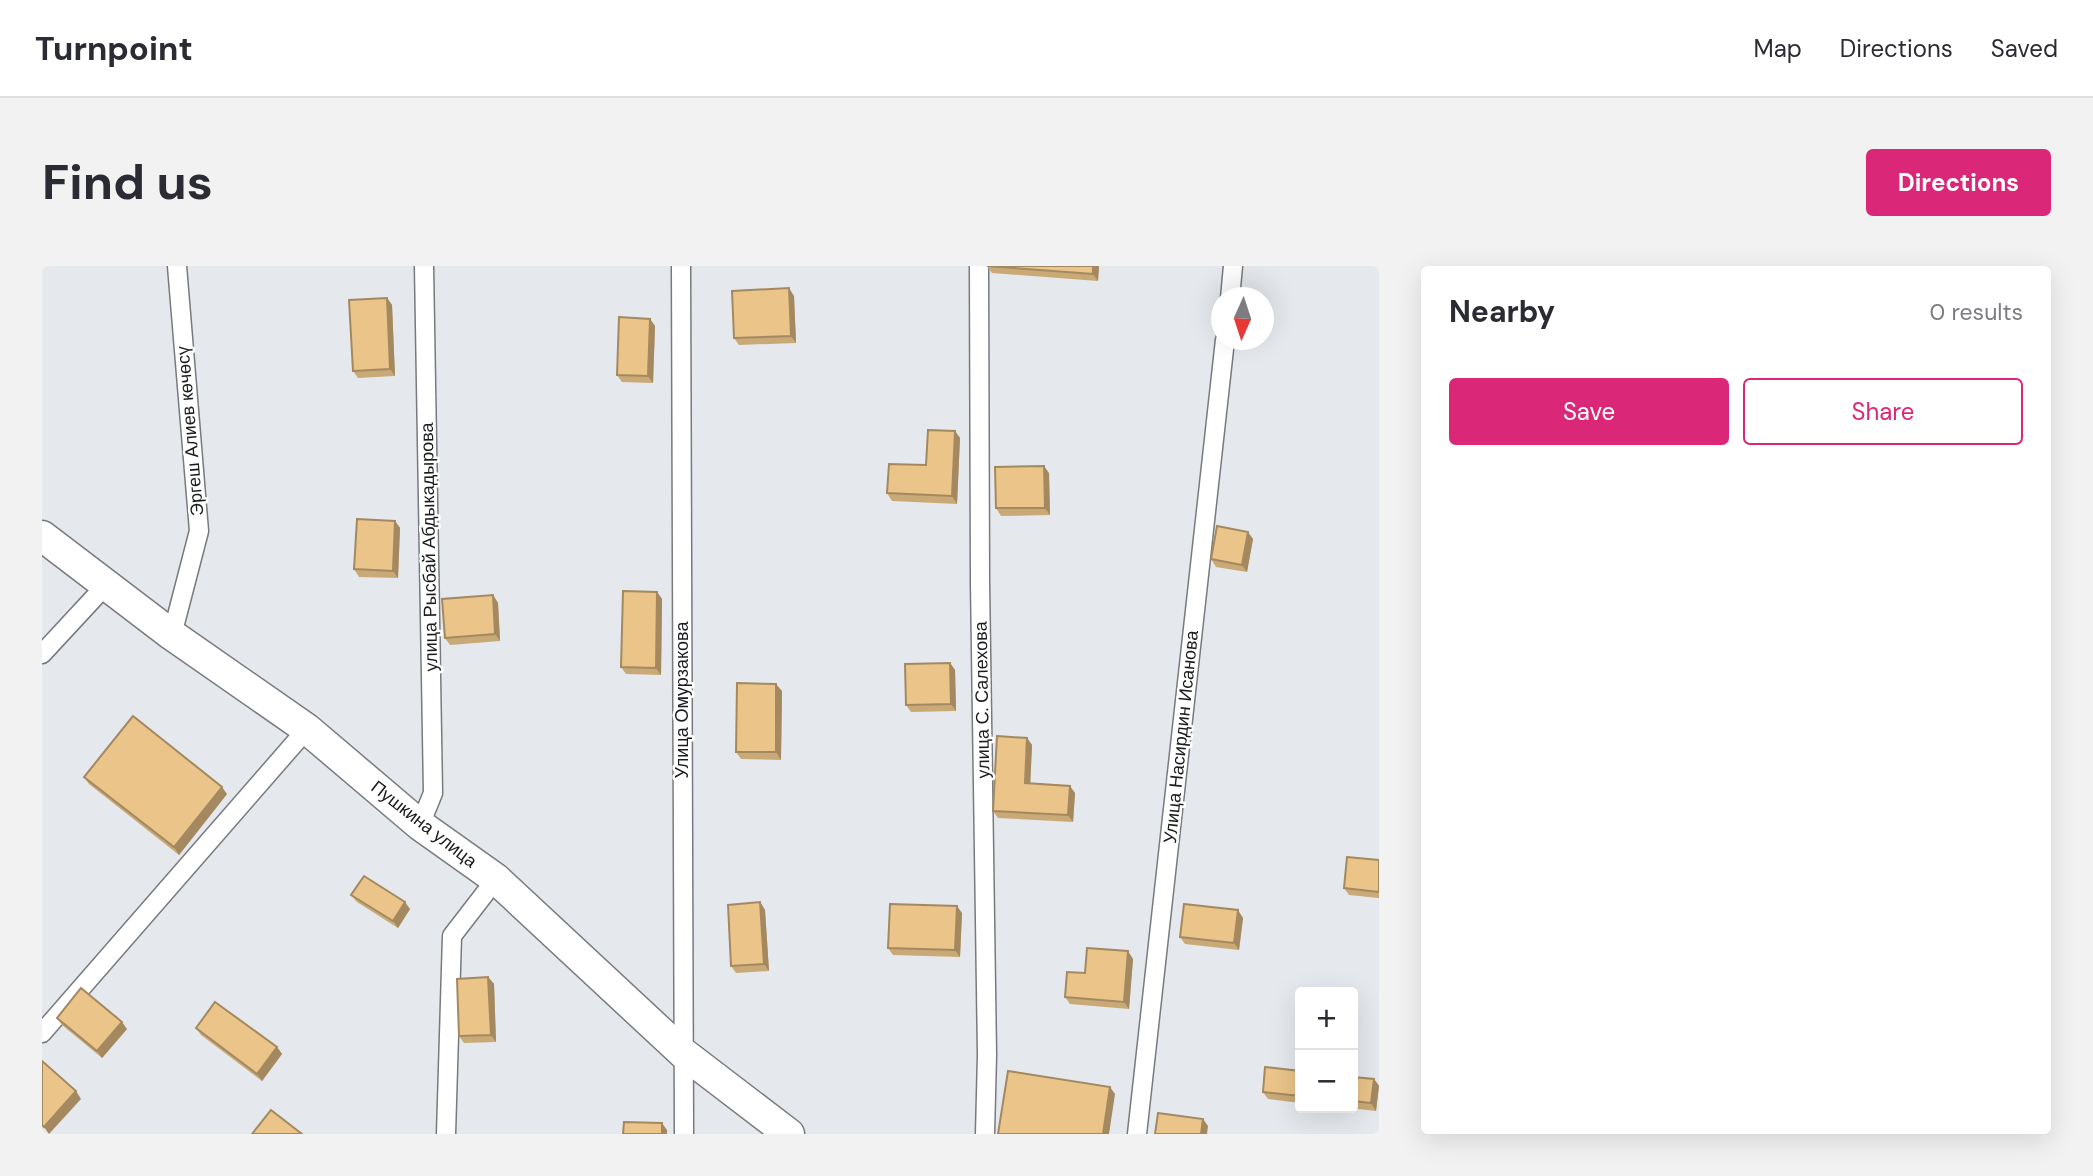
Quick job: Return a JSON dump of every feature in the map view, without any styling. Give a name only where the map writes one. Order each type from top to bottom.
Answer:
[{"type":"highway","name":"Пушкина улица","points":[[42,536],[105,586],[307,729],[420,825],[496,879],[683,1053],[789,1134]]},
{"type":"street","name":"Эргеш Алиев көчөсү","points":[[173,635],[199,531],[177,266]]},
{"type":"street","name":"улица Рысбай Абдыкадырова","points":[[420,825],[433,793],[424,266]]},
{"type":"street","name":"Улица Омурзакова","points":[[681,266],[684,1134]]},
{"type":"street","name":"улица С. Салехова","points":[[979,266],[980,582],[987,1055],[985,1134]]},
{"type":"street","points":[[1231,287],[1233,266]]},
{"type":"street","name":"Улица Насирдин Исанова","points":[[1137,1134],[1224,350]]},
{"type":"street","points":[[42,654],[105,586]]},
{"type":"street","points":[[42,1033],[307,729]]},
{"type":"street","points":[[446,1134],[452,936],[496,879]]},
{"type":"building","points":[[987,266],[1093,266],[1093,274]]},
{"type":"building","points":[[789,288],[791,336],[734,338],[732,291]]},
{"type":"building","points":[[387,298],[390,369],[353,371],[349,300]]},
{"type":"building","points":[[619,317],[650,319],[648,376],[617,375]]},
{"type":"building","points":[[928,430],[955,431],[952,496],[887,493],[889,464],[926,465]]},
{"type":"building","points":[[1044,466],[1045,508],[996,508],[995,467]]},
{"type":"building","points":[[357,519],[395,521],[393,571],[354,569]]},
{"type":"building","points":[[1217,526],[1248,532],[1242,565],[1211,559]]},
{"type":"building","points":[[623,591],[657,592],[656,668],[621,667]]},
{"type":"building","points":[[493,595],[495,634],[445,638],[442,599]]},
{"type":"building","points":[[950,663],[951,704],[906,705],[905,664]]},
{"type":"building","points":[[737,683],[776,684],[776,752],[736,752]]},
{"type":"building","points":[[133,716],[222,787],[174,847],[84,777]]},
{"type":"building","points":[[997,736],[1027,738],[1025,783],[1070,786],[1068,815],[993,811]]},
{"type":"building","points":[[1347,857],[1379,860],[1379,892],[1344,888]]},
{"type":"building","points":[[364,876],[405,902],[393,921],[351,895]]},
{"type":"building","points":[[760,902],[764,964],[731,966],[728,905]]},
{"type":"building","points":[[890,904],[957,906],[955,950],[888,948]]},
{"type":"building","points":[[1184,904],[1238,910],[1234,943],[1180,937]]},
{"type":"building","points":[[1087,948],[1128,951],[1124,1002],[1065,997],[1067,972],[1085,973]]},
{"type":"building","points":[[488,977],[491,1035],[459,1036],[457,979]]},
{"type":"building","points":[[81,988],[122,1022],[97,1051],[57,1018]]},
{"type":"building","points":[[215,1002],[277,1047],[257,1074],[196,1028]]},
{"type":"building","points":[[42,1061],[76,1091],[44,1127],[42,1125]]},
{"type":"building","points":[[1265,1067],[1295,1070],[1295,1095],[1263,1092]]},
{"type":"building","points":[[1008,1071],[1110,1087],[1103,1134],[998,1134]]},
{"type":"building","points":[[1358,1077],[1374,1079],[1371,1103],[1358,1102]]},
{"type":"building","points":[[271,1110],[302,1134],[252,1134]]},
{"type":"building","points":[[1158,1113],[1203,1119],[1201,1134],[1155,1134]]},
{"type":"building","points":[[624,1122],[662,1123],[662,1134],[623,1134]]}]
